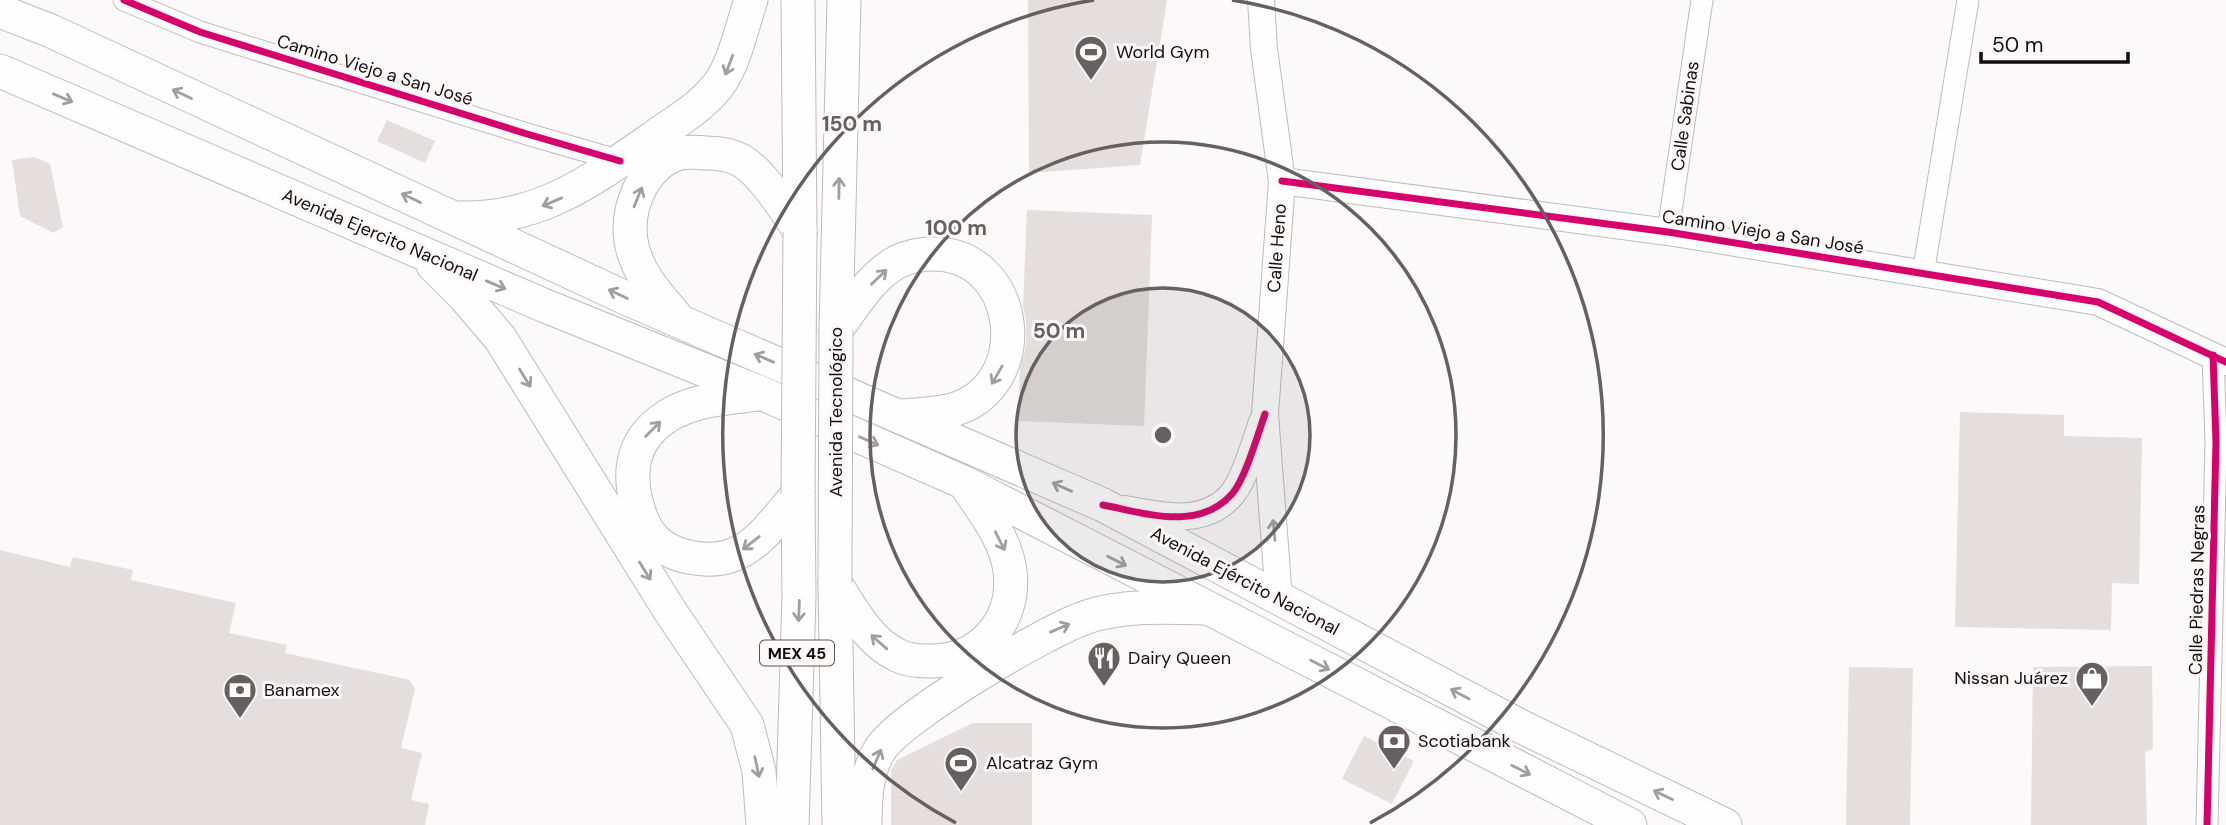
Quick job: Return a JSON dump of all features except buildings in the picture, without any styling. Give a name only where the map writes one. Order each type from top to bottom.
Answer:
[{"type":"main road","points":[[452,218],[484,219],[541,206],[572,193],[702,103],[723,78],[751,0]]},
{"type":"main road","name":"Avenida Tecnológico","points":[[792,825],[799,597],[799,0]]},
{"type":"main road","name":"Avenida Tecnológico","points":[[839,825],[835,583],[836,330],[844,0]]},
{"type":"main road","points":[[0,11],[51,32],[680,322]]},
{"type":"main road","name":"Avenida Ejercito Nacional","points":[[0,71],[543,305],[761,393]]},
{"type":"main road","points":[[154,137],[173,123],[182,121],[268,154],[314,154]]},
{"type":"main road","points":[[680,322],[645,280],[631,242],[630,223],[635,200],[657,165],[675,155],[693,152],[719,153],[742,162],[780,200],[800,232]]},
{"type":"main road","points":[[419,251],[464,296],[500,338],[670,611],[747,725],[759,771],[763,825]]},
{"type":"main road","points":[[836,330],[883,271],[899,261],[922,254],[944,254],[962,259],[980,270],[996,289],[1005,309],[1008,328],[1007,355],[996,380],[977,398],[957,408],[900,416]]},
{"type":"main road","name":"Avenida Ejército Nacional","points":[[680,322],[1103,505],[1522,727],[1725,825]]},
{"type":"main road","points":[[798,494],[755,541],[736,554],[704,559],[684,556],[653,538],[640,515],[633,491],[632,464],[636,451],[649,430],[668,416],[685,407],[709,401],[761,393],[965,483],[1630,825]]},
{"type":"main road","points":[[835,583],[864,627],[880,645],[899,657],[939,662],[964,656],[978,649],[991,638],[1006,616],[1011,589],[1010,570],[1006,550],[965,483]]},
{"type":"main road","points":[[865,825],[868,781],[881,747],[895,733],[956,690],[1049,633],[1087,617],[1118,611],[1167,607],[1210,609]]},
{"type":"street","name":"Camino Viejo a San José","points":[[124,0],[200,32],[620,161]]},
{"type":"street","name":"Calle Heno","points":[[1261,0],[1264,49],[1282,181],[1265,414],[1279,598]]},
{"type":"street","name":"Calle Sabinas","points":[[1668,232],[1702,0]]},
{"type":"street","points":[[1923,274],[1968,0]]},
{"type":"street","name":"Camino Viejo a San José","points":[[1282,181],[1668,232],[2098,302],[2219,358]]},
{"type":"street","name":"Calle Piedras Negras","points":[[2207,825],[2219,358]]},
{"type":"street","name":"Calle Heno","points":[[1103,505],[1165,517],[1194,517],[1215,508],[1233,494],[1265,414]]},
{"type":"cycle path","points":[[124,0],[200,32],[620,161]]},
{"type":"cycle path","points":[[1282,181],[1668,232],[2098,302],[2226,362]]},
{"type":"cycle path","points":[[2207,825],[2216,442],[2213,355]]},
{"type":"cycle path","points":[[1103,505],[1170,517],[1203,513],[1218,506],[1232,494],[1242,478],[1265,414]]},
{"type":"place","name":"World Gym","points":[[1091,82]]},
{"type":"place","name":"Dairy Queen","points":[[1104,688]]},
{"type":"place","name":"Nissan Juárez","points":[[2092,708]]},
{"type":"place","name":"Banamex","points":[[240,720]]},
{"type":"place","name":"Scotiabank","points":[[1394,771]]},
{"type":"place","name":"Alcatraz Gym","points":[[961,793]]}]
